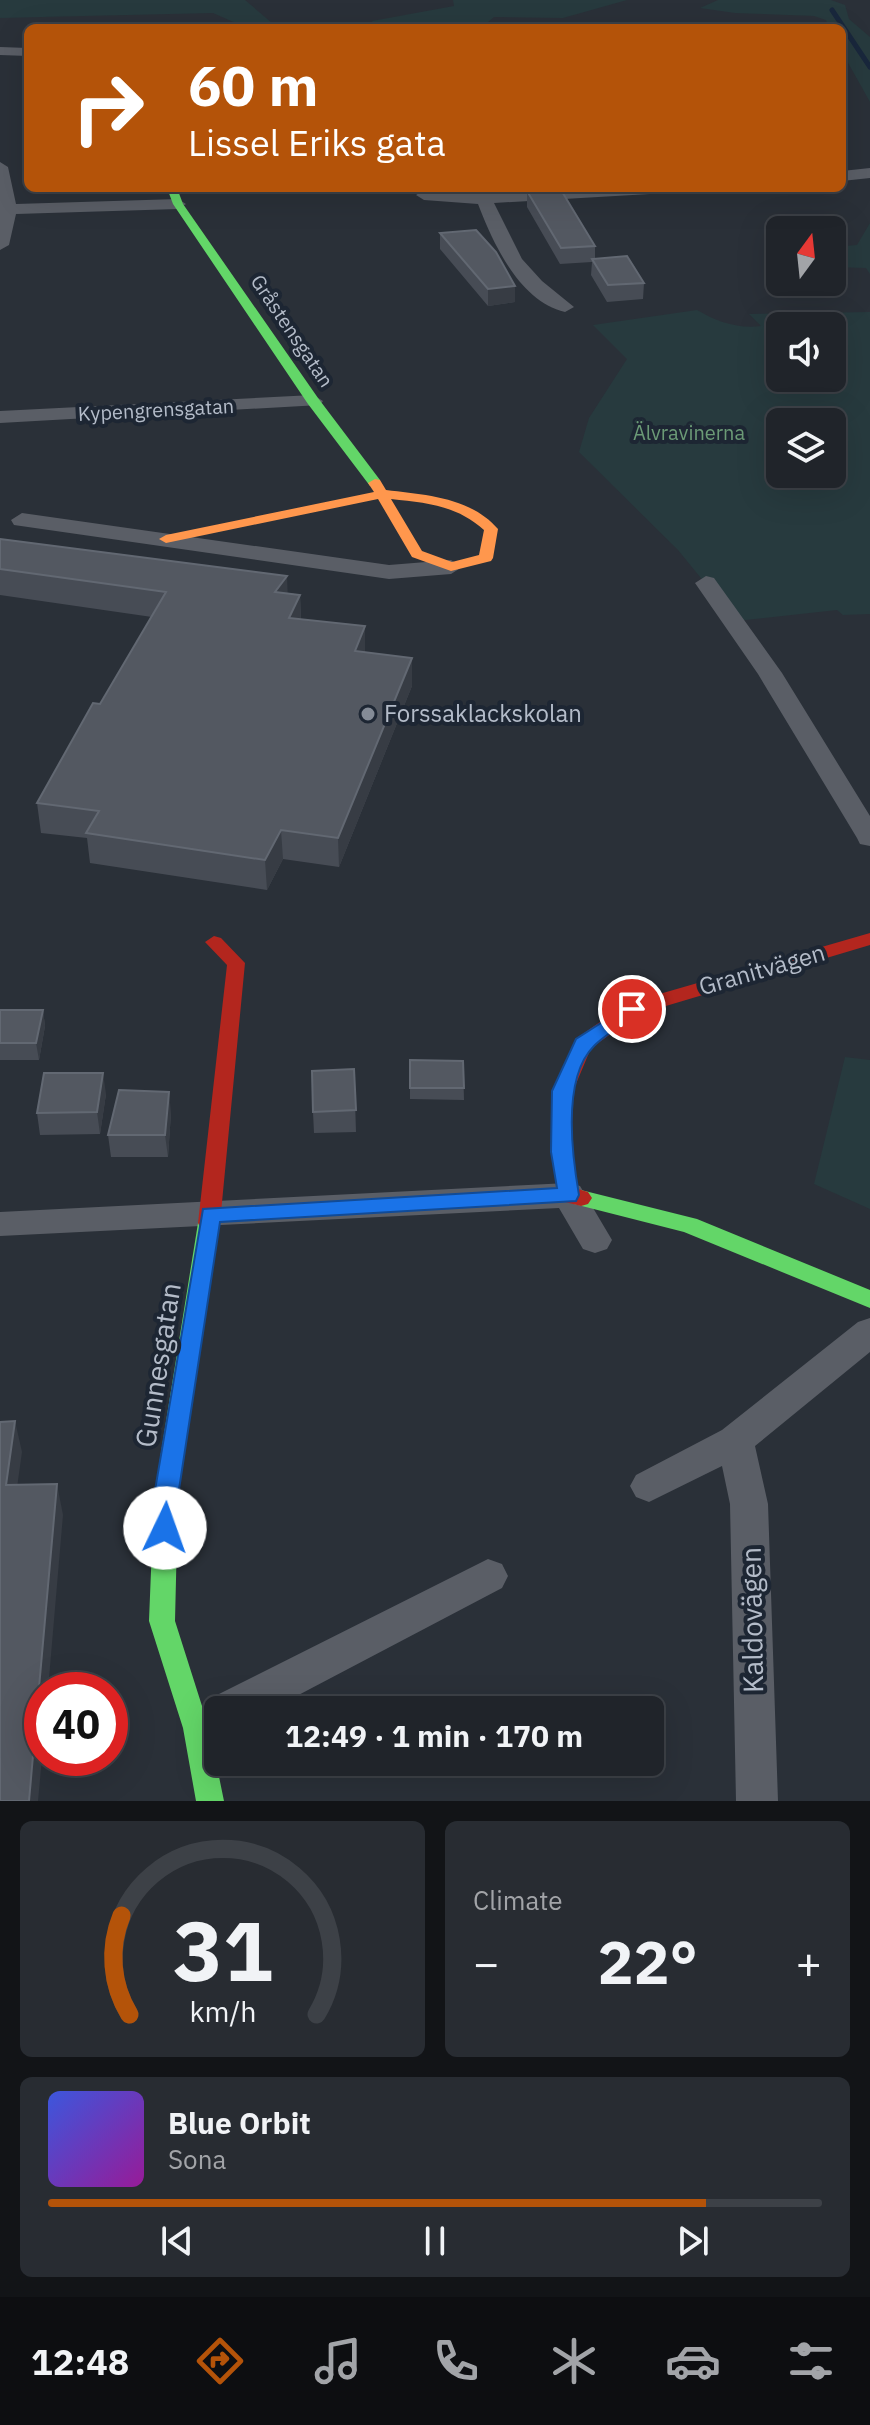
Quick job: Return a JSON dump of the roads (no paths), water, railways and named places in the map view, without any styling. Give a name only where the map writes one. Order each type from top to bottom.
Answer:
[{"type":"street","points":[[0,51],[24,52]]},
{"type":"street","points":[[0,167],[9,209],[0,245]]},
{"type":"street","points":[[846,176],[870,173]]},
{"type":"street","points":[[424,195],[484,199],[588,192]]},
{"type":"street","points":[[9,209],[175,196]]},
{"type":"street","name":"Gråstensgatan","points":[[175,196],[313,401],[384,494],[417,554],[451,567]]},
{"type":"street","points":[[484,199],[505,251],[537,290],[565,307]]},
{"type":"street","name":"Kypengrensgatan","points":[[0,417],[313,401]]},
{"type":"street","points":[[22,520],[389,572],[451,567],[486,558],[491,529],[471,511],[429,499],[384,494],[166,539]]},
{"type":"street","points":[[706,583],[770,673],[870,838]]},
{"type":"street","name":"Granitvägen","points":[[595,1240],[568,1195],[561,1152],[563,1091],[583,1044],[632,1009],[870,939]]},
{"type":"street","name":"Gunnesgatan","points":[[204,1698],[162,1621],[166,1496],[210,1215],[236,963],[214,942]]},
{"type":"street","points":[[0,1224],[568,1195],[689,1225],[870,1299]]},
{"type":"street","points":[[649,1486],[735,1441],[870,1332]]},
{"type":"street","name":"Kaldovägen","points":[[735,1441],[749,1504],[757,1801]]},
{"type":"street","points":[[257,1696],[488,1576]]},
{"type":"street","name":"Gunnesgatan","points":[[210,1801],[212,1776]]},
{"type":"waterway","points":[[832,10],[841,24]]},
{"type":"waterway","points":[[846,31],[870,67]]},
{"type":"place","name":"Forssaklackskolan","points":[[368,714]]},
{"type":"park label","name":"Älvravinerna","points":[[689,433]]}]
